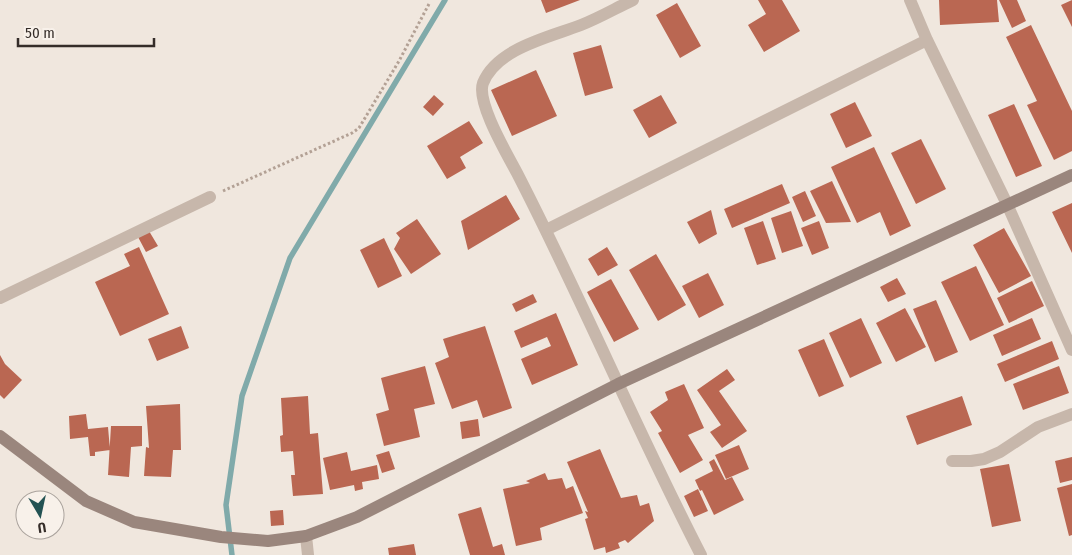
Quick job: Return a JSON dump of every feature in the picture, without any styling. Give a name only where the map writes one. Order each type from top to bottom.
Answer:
[{"type":"street","points":[[632,0],[584,24],[512,52],[494,65],[482,84],[484,107],[546,230],[667,489],[701,555]]},
{"type":"street","points":[[910,0],[927,40],[1007,204],[1072,350]]},
{"type":"street","points":[[546,230],[927,40]]},
{"type":"street","points":[[0,436],[86,500],[134,522],[220,537],[268,542],[306,536],[357,517],[618,384],[1072,175]]},
{"type":"street","points":[[0,298],[210,197]]},
{"type":"street","points":[[952,461],[984,459],[1000,452],[1038,427],[1072,414]]},
{"type":"street","points":[[306,536],[308,555]]},
{"type":"path","points":[[210,197],[359,128],[399,61],[430,2]]},
{"type":"building","points":[[541,0],[580,0],[546,13]]},
{"type":"building","points":[[758,0],[782,0],[800,31],[764,52],[748,25],[766,14]]},
{"type":"building","points":[[939,0],[997,0],[999,22],[940,25]]},
{"type":"building","points":[[999,0],[1017,0],[1026,21],[1012,28]]},
{"type":"building","points":[[1072,0],[1072,27],[1061,5]]},
{"type":"building","points":[[677,3],[701,46],[680,58],[656,15]]},
{"type":"building","points":[[1031,25],[1072,111],[1072,151],[1054,160],[1027,105],[1037,101],[1006,37]]},
{"type":"building","points":[[601,45],[613,88],[585,96],[573,53]]},
{"type":"building","points":[[536,70],[557,116],[512,136],[491,90]]},
{"type":"building","points":[[434,95],[444,104],[433,116],[423,107]]},
{"type":"building","points":[[661,95],[677,123],[649,138],[633,110]]},
{"type":"building","points":[[855,102],[872,136],[846,148],[830,114]]},
{"type":"building","points":[[1014,104],[1042,166],[1016,177],[988,115]]},
{"type":"building","points":[[469,121],[483,143],[460,157],[466,168],[447,179],[427,146]]},
{"type":"building","points":[[921,139],[946,189],[916,204],[891,153]]},
{"type":"building","points":[[874,147],[911,226],[890,236],[880,212],[857,223],[831,167]]},
{"type":"building","points":[[832,181],[851,222],[826,223],[810,191]]},
{"type":"building","points":[[782,184],[790,203],[732,228],[724,209]]},
{"type":"building","points":[[805,191],[816,216],[803,222],[792,197]]},
{"type":"building","points":[[506,195],[520,219],[468,250],[461,221]]},
{"type":"building","points":[[1072,203],[1072,253],[1052,212]]},
{"type":"building","points":[[711,210],[717,234],[699,244],[687,222]]},
{"type":"building","points":[[791,211],[803,246],[782,253],[771,218]]},
{"type":"building","points":[[417,219],[441,254],[411,274],[394,249],[400,238],[396,233]]},
{"type":"building","points":[[763,221],[776,259],[757,265],[744,228]]},
{"type":"building","points":[[819,221],[829,248],[812,255],[801,228]]},
{"type":"building","points":[[1004,228],[1031,276],[999,293],[973,245]]},
{"type":"building","points":[[149,231],[158,246],[146,252],[138,237]]},
{"type":"building","points":[[384,238],[402,276],[378,288],[360,250]]},
{"type":"building","points":[[139,247],[169,314],[120,336],[95,282],[130,266],[124,254]]},
{"type":"building","points":[[607,247],[618,265],[598,276],[588,259]]},
{"type":"building","points":[[656,254],[686,305],[658,321],[629,270]]},
{"type":"building","points":[[976,266],[1004,325],[970,341],[941,282]]},
{"type":"building","points":[[708,273],[724,305],[699,318],[682,286]]},
{"type":"building","points":[[897,278],[906,294],[888,302],[880,287]]},
{"type":"building","points":[[611,279],[639,329],[614,342],[587,292]]},
{"type":"building","points":[[1032,281],[1044,306],[1009,323],[997,298]]},
{"type":"building","points":[[533,294],[537,302],[516,312],[512,304]]},
{"type":"building","points":[[936,300],[958,352],[935,362],[913,309]]},
{"type":"building","points":[[905,308],[926,347],[896,362],[876,323]]},
{"type":"building","points":[[556,313],[578,365],[532,385],[521,359],[551,346],[547,337],[521,348],[514,331]]},
{"type":"building","points":[[861,318],[882,363],[850,378],[829,333]]},
{"type":"building","points":[[1032,318],[1041,339],[1002,356],[993,335]]},
{"type":"building","points":[[181,326],[189,348],[157,361],[148,339]]},
{"type":"building","points":[[485,326],[512,408],[483,418],[477,400],[452,409],[435,363],[449,357],[443,339]]},
{"type":"building","points":[[824,339],[844,386],[819,397],[798,350]]},
{"type":"building","points":[[1052,341],[1059,359],[1005,382],[997,364]]},
{"type":"building","points":[[0,355],[5,364],[22,380],[4,399],[0,395]]},
{"type":"building","points":[[425,366],[435,404],[414,409],[420,437],[384,446],[376,414],[389,410],[381,378]]},
{"type":"building","points":[[1059,366],[1069,393],[1023,410],[1013,384]]},
{"type":"building","points":[[727,369],[735,380],[719,391],[747,431],[722,448],[710,432],[721,425],[697,390]]},
{"type":"building","points":[[684,384],[704,428],[688,435],[703,460],[680,473],[658,433],[662,431],[650,412],[668,400],[665,392]]},
{"type":"building","points":[[308,396],[310,434],[318,433],[323,494],[293,496],[291,475],[295,475],[293,451],[281,452],[280,436],[283,435],[281,398]]},
{"type":"building","points":[[962,396],[972,425],[917,445],[906,416]]},
{"type":"building","points":[[180,404],[181,450],[173,450],[171,477],[144,476],[146,447],[149,448],[146,406]]},
{"type":"building","points":[[86,414],[88,429],[108,427],[110,450],[95,452],[95,456],[90,456],[88,437],[70,439],[69,416]]},
{"type":"building","points":[[478,419],[480,436],[462,439],[460,422]]},
{"type":"building","points":[[111,426],[142,426],[142,446],[131,447],[129,477],[108,475]]},
{"type":"building","points":[[739,445],[749,469],[726,479],[715,455]]},
{"type":"building","points":[[600,449],[621,498],[637,495],[640,506],[649,503],[654,521],[628,543],[625,540],[618,543],[620,548],[606,553],[605,547],[594,550],[585,519],[588,518],[585,511],[588,512],[567,462]]},
{"type":"building","points":[[389,451],[395,469],[382,473],[376,455]]},
{"type":"building","points":[[347,452],[351,471],[377,465],[379,479],[362,482],[363,489],[355,491],[354,485],[330,490],[323,458]]},
{"type":"building","points":[[1072,457],[1072,480],[1060,483],[1055,461]]},
{"type":"building","points":[[714,459],[725,480],[732,477],[744,500],[714,515],[695,480],[713,471],[709,462]]},
{"type":"building","points":[[1009,464],[1021,521],[992,527],[980,469]]},
{"type":"building","points":[[545,473],[548,480],[562,478],[566,489],[573,486],[583,513],[540,528],[542,540],[516,546],[503,489],[530,483],[526,481]]},
{"type":"building","points":[[1072,484],[1072,535],[1069,536],[1057,488]]},
{"type":"building","points":[[698,489],[708,511],[694,517],[684,496]]},
{"type":"building","points":[[481,507],[493,547],[502,544],[505,555],[470,555],[458,514]]},
{"type":"building","points":[[283,510],[284,525],[271,526],[270,511]]},
{"type":"building","points":[[414,544],[416,555],[389,555],[388,548]]},
{"type":"waterway","points":[[232,555],[226,505],[242,396],[290,258],[445,0]]}]
